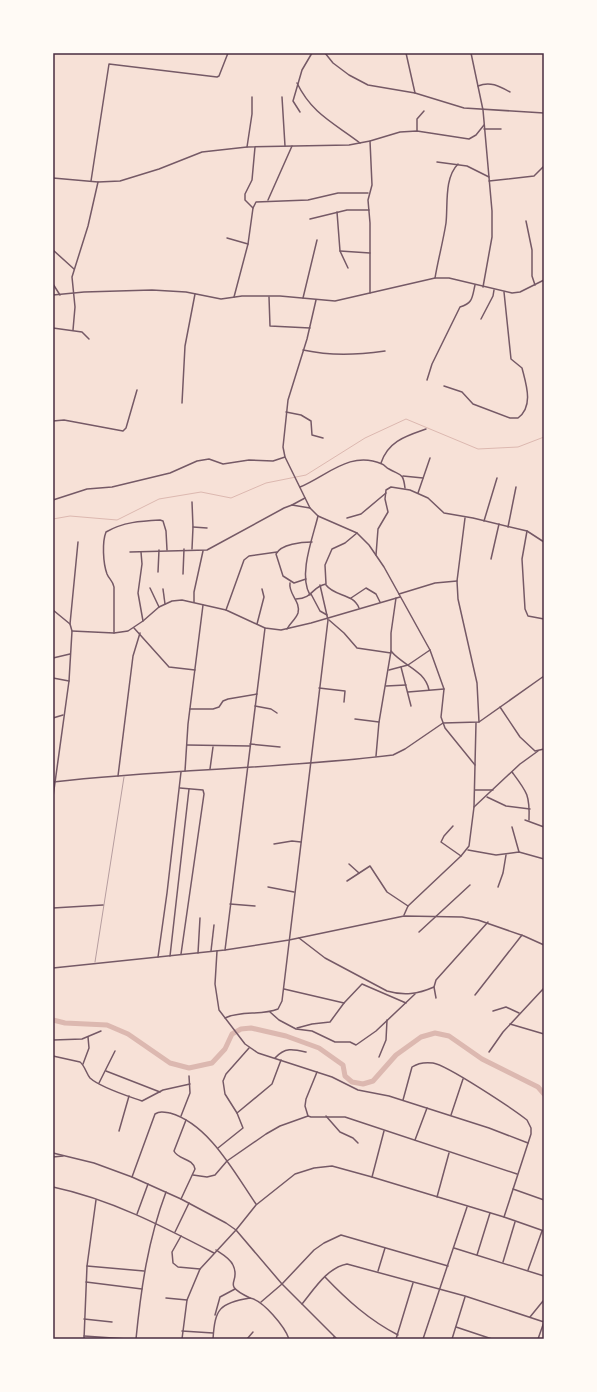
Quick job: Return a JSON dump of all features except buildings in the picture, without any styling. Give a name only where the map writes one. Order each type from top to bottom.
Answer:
[{"type":"street","points":[[91,181],[109,64],[216,77],[220,75],[228,53]]},
{"type":"street","points":[[300,112],[293,102],[297,83],[312,53]]},
{"type":"street","points":[[325,53],[333,63],[360,82],[415,93],[459,107],[483,110],[544,113]]},
{"type":"street","points":[[406,53],[415,93]]},
{"type":"street","points":[[471,53],[483,110],[492,211],[492,236],[483,287]]},
{"type":"street","points":[[297,83],[308,102],[316,112],[360,143]]},
{"type":"street","points":[[478,86],[485,84],[496,85],[510,92]]},
{"type":"street","points":[[247,147],[252,114],[252,97]]},
{"type":"street","points":[[282,97],[285,146]]},
{"type":"street","points":[[417,131],[417,119],[424,112]]},
{"type":"street","points":[[53,178],[98,182],[125,180],[169,166],[202,152],[247,147],[349,145],[370,141],[400,132],[417,131],[469,139],[476,135],[484,125]]},
{"type":"street","points":[[484,129],[501,129]]},
{"type":"street","points":[[370,141],[372,185],[368,193],[370,293]]},
{"type":"street","points":[[268,200],[292,146]]},
{"type":"street","points":[[253,208],[245,200],[245,194],[252,180],[256,147]]},
{"type":"street","points":[[437,162],[458,164],[472,168],[489,177]]},
{"type":"street","points":[[435,278],[446,223],[449,186],[452,172],[458,164]]},
{"type":"street","points":[[489,181],[534,176],[544,166]]},
{"type":"street","points":[[73,330],[74,293],[72,280],[74,269],[88,226],[98,182]]},
{"type":"street","points":[[234,297],[248,244],[253,208],[256,202],[268,200],[308,200],[338,193],[368,193]]},
{"type":"street","points":[[310,219],[337,212],[369,210]]},
{"type":"street","points":[[337,212],[340,251],[348,268]]},
{"type":"street","points":[[526,221],[532,250],[532,276],[535,285]]},
{"type":"street","points":[[227,238],[248,244]]},
{"type":"street","points":[[303,298],[317,240]]},
{"type":"street","points":[[53,250],[74,269]]},
{"type":"street","points":[[340,251],[370,253]]},
{"type":"street","points":[[53,301],[53,295],[152,290],[195,294],[221,299],[269,296],[335,301],[435,278],[449,278],[504,292],[520,292],[544,280]]},
{"type":"street","points":[[53,284],[60,295]]},
{"type":"street","points":[[427,380],[432,364],[460,307],[468,305],[475,285]]},
{"type":"street","points":[[480,319],[493,296],[494,290]]},
{"type":"street","points":[[444,386],[465,394],[473,404],[510,418],[518,418],[523,412],[528,404],[528,398],[522,368],[511,359],[504,292]]},
{"type":"street","points":[[182,403],[185,346],[195,294]]},
{"type":"street","points":[[269,296],[270,326],[310,328]]},
{"type":"street","points":[[316,300],[310,328],[291,387],[286,412],[283,447],[284,457],[310,508],[318,516],[357,533],[376,555],[430,650],[444,689],[443,723],[454,742],[474,765]]},
{"type":"street","points":[[53,328],[82,332],[89,339]]},
{"type":"street","points":[[303,350],[345,356],[385,351]]},
{"type":"street","points":[[53,421],[64,420],[124,431],[136,390]]},
{"type":"street","points":[[286,412],[301,416],[311,421],[312,436],[323,438]]},
{"type":"street","points":[[381,463],[385,453],[393,443],[426,429]]},
{"type":"street","points":[[53,500],[87,489],[112,487],[170,473],[197,461],[209,459],[223,464],[249,460],[273,461],[284,457]]},
{"type":"street","points":[[418,493],[430,458]]},
{"type":"street","points":[[300,487],[339,465],[355,460],[365,459],[381,463],[402,476],[423,478]]},
{"type":"street","points":[[402,476],[405,488]]},
{"type":"street","points":[[484,520],[497,478]]},
{"type":"street","points":[[347,518],[361,514],[391,487],[405,488],[428,498],[444,513],[465,518],[484,520],[526,531],[544,542]]},
{"type":"street","points":[[508,527],[516,487]]},
{"type":"street","points":[[376,555],[378,529],[388,512],[386,493]]},
{"type":"street","points":[[130,552],[192,549],[203,550],[215,547],[259,520],[305,498]]},
{"type":"street","points":[[192,502],[192,549]]},
{"type":"street","points":[[292,505],[310,508]]},
{"type":"street","points":[[318,516],[312,542],[306,579],[306,589],[320,611],[327,615]]},
{"type":"street","points":[[465,518],[457,581],[459,607],[477,683],[479,722]]},
{"type":"street","points":[[114,633],[114,582],[106,571],[104,544],[106,532],[113,528],[134,522],[163,521],[166,531],[167,550]]},
{"type":"street","points":[[491,559],[499,524]]},
{"type":"street","points":[[193,527],[207,528]]},
{"type":"street","points":[[526,531],[522,560],[525,609],[528,616],[544,619]]},
{"type":"street","points":[[357,533],[345,543],[332,549],[325,565],[326,584],[330,589],[351,598],[360,608]]},
{"type":"street","points":[[53,797],[68,680],[72,631],[70,624],[78,542]]},
{"type":"street","points":[[226,610],[244,560],[249,556],[277,552],[287,546],[304,542],[312,542]]},
{"type":"street","points":[[158,572],[159,550]]},
{"type":"street","points":[[183,574],[184,550]]},
{"type":"street","points":[[194,602],[194,592],[203,550]]},
{"type":"street","points":[[141,551],[142,564],[138,593],[143,621]]},
{"type":"street","points":[[277,552],[281,573],[290,582],[294,583],[306,579]]},
{"type":"street","points":[[72,631],[114,633],[128,631],[165,604],[182,600],[226,610],[272,631],[328,619],[396,598],[435,583],[457,581]]},
{"type":"street","points":[[287,629],[297,614],[296,599],[290,589],[290,582]]},
{"type":"street","points":[[296,599],[311,595],[315,588],[326,584]]},
{"type":"street","points":[[225,1018],[237,1014],[270,1012],[278,1009],[284,989],[294,892],[328,619],[320,585]]},
{"type":"street","points":[[150,588],[160,607]]},
{"type":"street","points":[[351,598],[366,588],[376,594],[380,602]]},
{"type":"street","points":[[163,589],[165,604]]},
{"type":"street","points":[[257,624],[264,597],[262,589]]},
{"type":"street","points":[[376,756],[379,722],[389,670],[391,633],[396,598]]},
{"type":"street","points":[[185,771],[190,709],[203,604]]},
{"type":"street","points":[[53,610],[70,624]]},
{"type":"street","points":[[328,619],[344,632],[357,648],[391,652],[398,659],[423,677],[428,682],[429,690]]},
{"type":"street","points":[[134,628],[169,667],[195,670]]},
{"type":"street","points":[[225,950],[265,628]]},
{"type":"street","points":[[118,776],[133,656],[140,633]]},
{"type":"street","points":[[389,670],[408,665],[430,650]]},
{"type":"street","points":[[53,658],[70,654]]},
{"type":"street","points":[[401,667],[411,706]]},
{"type":"street","points":[[54,782],[125,775],[310,762],[398,753],[443,723],[479,722],[544,676]]},
{"type":"street","points":[[53,678],[68,680]]},
{"type":"street","points":[[386,686],[406,686]]},
{"type":"street","points":[[319,688],[345,691],[344,702]]},
{"type":"street","points":[[407,692],[444,689]]},
{"type":"street","points":[[190,709],[213,709],[219,707],[223,701],[228,699],[257,694]]},
{"type":"street","points":[[256,706],[271,709],[277,713]]},
{"type":"street","points":[[500,707],[520,737],[538,752]]},
{"type":"street","points":[[53,718],[63,715]]},
{"type":"street","points":[[355,719],[379,722]]},
{"type":"street","points":[[404,916],[408,906],[467,850],[474,807],[476,722]]},
{"type":"street","points":[[187,745],[250,745],[280,747]]},
{"type":"street","points":[[210,769],[213,746]]},
{"type":"street","points":[[474,807],[487,797],[512,772],[544,749]]},
{"type":"street","points":[[158,957],[181,772]]},
{"type":"street","points":[[512,772],[528,794],[530,809],[529,820]]},
{"type":"street","points":[[180,788],[203,790],[204,794],[181,954]]},
{"type":"street","points":[[170,957],[189,789]]},
{"type":"street","points":[[475,790],[493,790]]},
{"type":"street","points":[[487,797],[506,806],[530,809]]},
{"type":"street","points":[[525,820],[529,820],[544,827]]},
{"type":"street","points":[[453,826],[444,836],[442,842],[461,856]]},
{"type":"street","points":[[512,827],[519,852]]},
{"type":"street","points":[[274,844],[292,841],[301,842]]},
{"type":"street","points":[[467,850],[506,855],[519,852],[544,859]]},
{"type":"street","points":[[498,887],[503,873],[506,855]]},
{"type":"street","points":[[349,864],[359,873]]},
{"type":"street","points":[[347,881],[370,866],[387,892],[408,906]]},
{"type":"street","points":[[420,932],[434,916],[470,885]]},
{"type":"street","points":[[268,887],[294,892]]},
{"type":"street","points":[[230,904],[255,906]]},
{"type":"street","points":[[53,908],[103,905]]},
{"type":"street","points":[[53,968],[170,957],[181,954],[225,950],[289,940],[404,916],[462,917],[488,922],[544,945]]},
{"type":"street","points":[[198,952],[200,918]]},
{"type":"street","points":[[436,998],[434,987],[436,980],[488,922]]},
{"type":"street","points":[[211,951],[214,925]]},
{"type":"street","points":[[475,995],[522,935]]},
{"type":"street","points":[[299,938],[314,951],[377,987],[397,994],[415,994],[434,987]]},
{"type":"street","points":[[217,951],[216,1002],[219,1010],[249,1048],[317,1072],[358,1090],[403,1100],[528,1143]]},
{"type":"street","points":[[296,1029],[312,1024],[330,1022],[344,1003],[362,984],[406,1003]]},
{"type":"street","points":[[489,1052],[519,1013],[544,988]]},
{"type":"street","points":[[284,989],[344,1003]]},
{"type":"street","points":[[270,1012],[278,1020],[296,1029],[312,1031],[335,1042],[350,1042],[356,1045],[376,1031],[415,994]]},
{"type":"street","points":[[493,1011],[506,1007],[519,1013]]},
{"type":"street","points":[[379,1057],[386,1040],[387,1020]]},
{"type":"street","points":[[510,1024],[544,1034]]},
{"type":"street","points":[[53,1040],[88,1037],[100,1031]]},
{"type":"street","points":[[83,1064],[89,1048],[88,1037]]},
{"type":"street","points":[[218,1148],[243,1128],[237,1113],[225,1094],[223,1081],[226,1074],[249,1048]]},
{"type":"street","points":[[275,1058],[287,1049],[306,1052]]},
{"type":"street","points":[[99,1083],[115,1051]]},
{"type":"street","points":[[54,1056],[75,1060],[83,1064],[90,1078],[142,1101],[173,1086],[190,1084]]},
{"type":"street","points":[[237,1113],[272,1084],[280,1060]]},
{"type":"street","points":[[403,1100],[409,1073],[412,1067],[416,1064],[424,1062],[440,1065],[527,1120],[531,1128],[528,1143],[504,1217]]},
{"type":"street","points":[[106,1071],[160,1092]]},
{"type":"street","points":[[308,1116],[305,1106],[306,1099],[317,1072]]},
{"type":"street","points":[[181,1116],[190,1093],[189,1076]]},
{"type":"street","points":[[451,1116],[463,1079]]},
{"type":"street","points":[[118,1131],[129,1096]]},
{"type":"street","points":[[416,1140],[427,1108]]},
{"type":"street","points":[[132,1177],[155,1114],[164,1112],[181,1116],[218,1148],[256,1204]]},
{"type":"street","points":[[193,1175],[207,1177],[214,1175],[227,1161],[280,1126],[308,1116],[317,1118],[326,1116],[345,1117],[517,1174]]},
{"type":"street","points":[[326,1116],[340,1132],[353,1138],[358,1143]]},
{"type":"street","points":[[182,1199],[193,1175],[194,1166],[191,1162],[177,1156],[174,1151],[186,1120]]},
{"type":"street","points":[[372,1176],[384,1130]]},
{"type":"street","points":[[437,1197],[450,1152]]},
{"type":"street","points":[[53,1154],[94,1163],[132,1177],[182,1199],[236,1230],[282,1284],[333,1338],[337,1339]]},
{"type":"street","points":[[53,1157],[65,1156]]},
{"type":"street","points":[[182,1339],[187,1300],[200,1269],[236,1230],[256,1204],[295,1174],[314,1168],[332,1166],[372,1176],[467,1207],[504,1217],[543,1231],[528,1270]]},
{"type":"street","points":[[136,1214],[148,1184]]},
{"type":"street","points":[[53,1187],[96,1199],[136,1214],[155,1222],[214,1253]]},
{"type":"street","points":[[512,1189],[544,1200]]},
{"type":"street","points":[[136,1339],[144,1271],[155,1222],[166,1192]]},
{"type":"street","points":[[96,1199],[87,1266],[84,1338],[127,1339]]},
{"type":"street","points":[[174,1232],[189,1203]]},
{"type":"street","points":[[423,1339],[467,1207]]},
{"type":"street","points":[[477,1255],[490,1213]]},
{"type":"street","points":[[504,1262],[516,1221]]},
{"type":"street","points":[[261,1302],[282,1284],[314,1250],[324,1243],[341,1235],[448,1266]]},
{"type":"street","points":[[181,1236],[172,1252],[173,1263],[178,1267],[200,1269]]},
{"type":"street","points":[[378,1272],[385,1248]]},
{"type":"street","points":[[454,1248],[504,1262],[544,1276]]},
{"type":"street","points":[[216,1250],[234,1266],[235,1289]]},
{"type":"street","points":[[302,1304],[325,1277],[338,1266],[347,1264],[465,1296],[544,1322],[538,1339]]},
{"type":"street","points":[[87,1266],[144,1271]]},
{"type":"street","points":[[325,1277],[347,1300],[366,1316],[398,1335]]},
{"type":"street","points":[[86,1282],[142,1289]]},
{"type":"street","points":[[396,1339],[414,1283]]},
{"type":"street","points":[[235,1289],[250,1298],[261,1302],[279,1322],[289,1339]]},
{"type":"street","points":[[212,1339],[220,1297],[235,1289]]},
{"type":"street","points":[[452,1339],[465,1296]]},
{"type":"street","points":[[166,1298],[187,1300]]},
{"type":"street","points":[[215,1317],[219,1310],[225,1306],[250,1298]]},
{"type":"street","points":[[530,1317],[543,1301]]},
{"type":"street","points":[[84,1319],[112,1322]]},
{"type":"street","points":[[456,1327],[492,1339]]},
{"type":"street","points":[[182,1331],[213,1333]]},
{"type":"street","points":[[247,1339],[253,1332]]},
{"type":"lane","points":[[94,963],[125,775]]},
{"type":"waterway","points":[[53,519],[70,516],[117,520],[159,499],[201,492],[231,498],[266,483],[306,475],[365,438],[406,419],[478,449],[518,447],[544,437]]},
{"type":"waterway","points":[[53,1020],[65,1023],[107,1025],[128,1034],[170,1063],[189,1068],[212,1063],[225,1049],[232,1034],[241,1029],[251,1028],[286,1036],[319,1048],[343,1065],[345,1076],[352,1082],[363,1084],[373,1081],[396,1055],[421,1037],[435,1033],[449,1036],[482,1059],[538,1087],[544,1094]]}]
